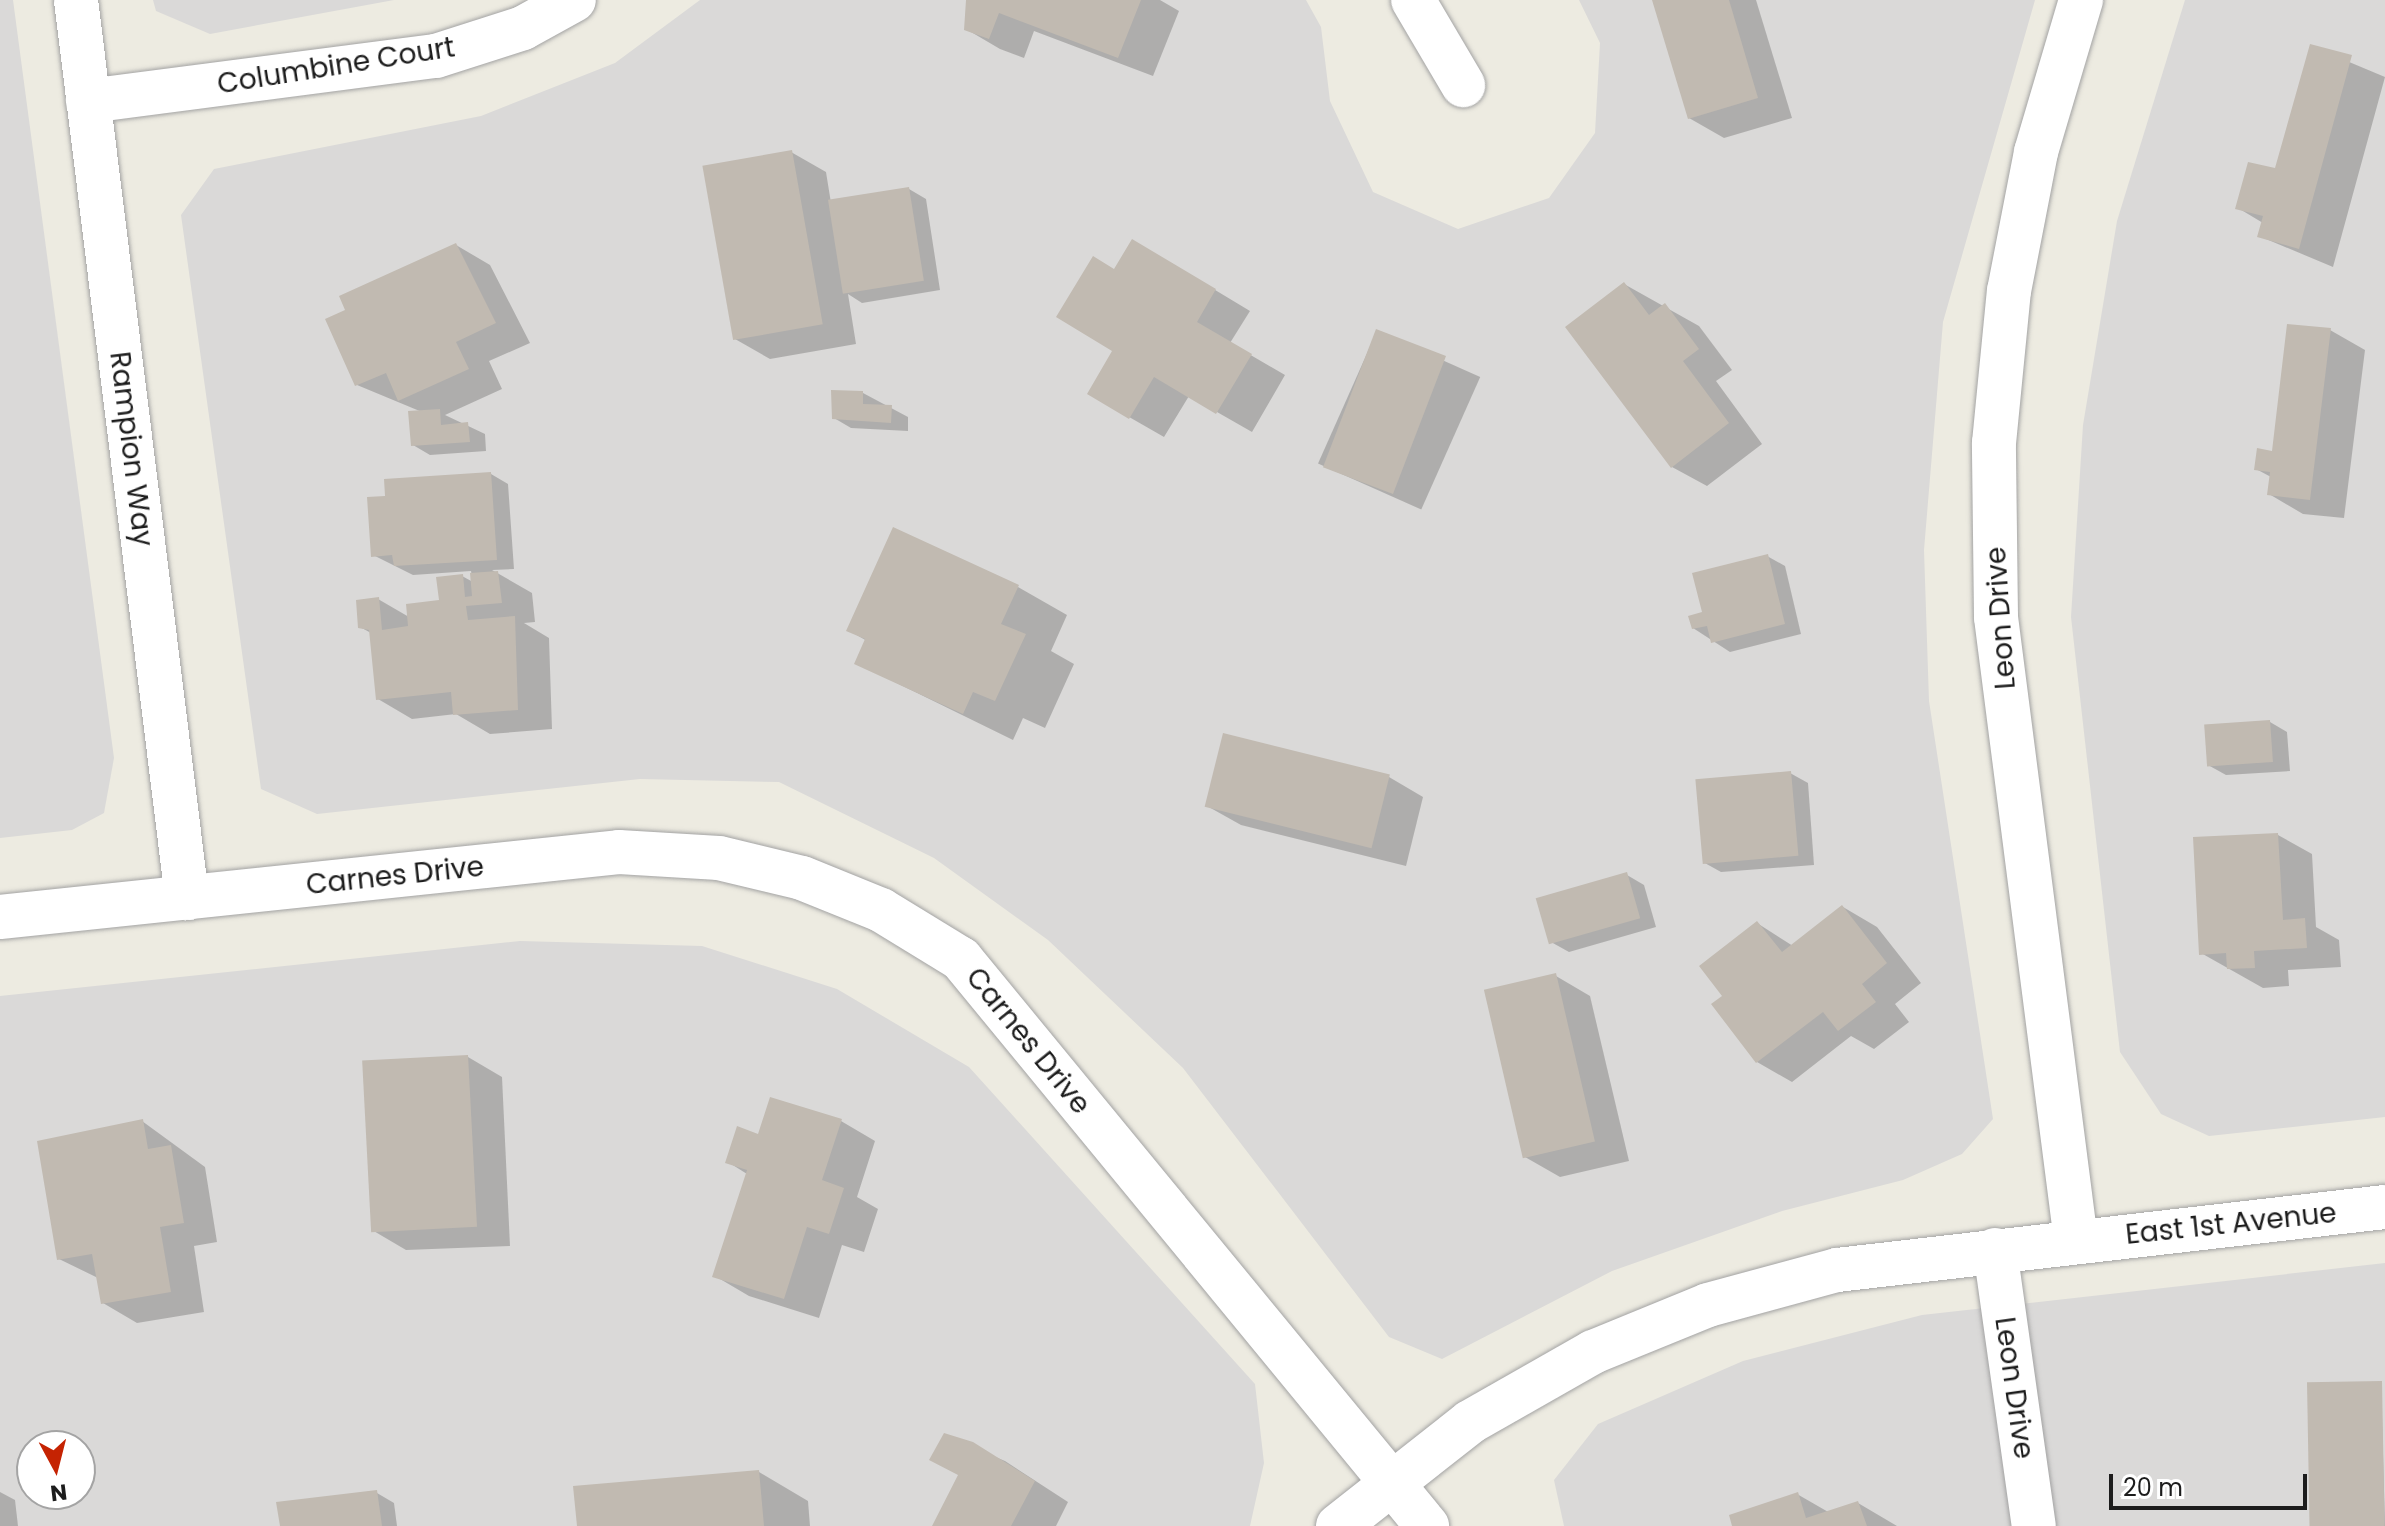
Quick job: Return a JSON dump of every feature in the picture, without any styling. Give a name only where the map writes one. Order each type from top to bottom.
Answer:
[{"type":"street","name":"Rampion Way","points":[[76,0],[187,898]]},
{"type":"street","name":"Columbine Court","points":[[88,101],[436,56],[523,28],[574,0]]},
{"type":"street","points":[[1413,0],[1463,85]]},
{"type":"street","name":"Leon Drive","points":[[2076,1241],[1996,617],[1994,443],[2009,291],[2036,152],[2081,0]]},
{"type":"street","name":"Carnes Drive","points":[[0,917],[619,852],[719,858],[802,878],[881,910],[961,959],[1386,1484],[1427,1526]]},
{"type":"street","name":"East 1st Avenue","points":[[1995,1250],[2385,1207]]},
{"type":"street","points":[[1338,1526],[1386,1484],[1470,1422],[1579,1360],[1708,1305],[1837,1270],[1995,1250]]},
{"type":"street","name":"Leon Drive","points":[[1995,1250],[2034,1526]]},
{"type":"shaded area","points":[[0,0],[13,0],[114,758],[104,813],[72,830],[0,838]]},
{"type":"shaded area","points":[[153,0],[394,0],[210,34],[156,11]]},
{"type":"shaded area","points":[[700,0],[1306,0],[1321,27],[1330,101],[1373,192],[1458,229],[1549,198],[1595,133],[1600,43],[1579,0],[2035,0],[1943,322],[1924,550],[1929,701],[1993,1119],[1962,1154],[1903,1180],[1782,1211],[1612,1271],[1442,1359],[1389,1337],[1183,1068],[1048,940],[934,858],[779,782],[640,779],[317,814],[261,789],[181,215],[214,169],[481,116],[615,63]]},
{"type":"shaded area","points":[[2185,0],[2385,0],[2385,1117],[2209,1136],[2161,1114],[2120,1052],[2071,617],[2083,425],[2117,221]]},
{"type":"shaded area","points":[[520,941],[702,946],[837,989],[969,1067],[1255,1384],[1264,1463],[1250,1526],[0,1526],[0,996]]},
{"type":"shaded area","points":[[2385,1263],[2385,1526],[1564,1526],[1554,1480],[1598,1424],[1743,1361],[1922,1315]]},
{"type":"building","points":[[966,0],[1141,0],[1118,58],[999,13],[989,39],[964,30]]},
{"type":"building","points":[[1652,0],[1729,0],[1758,98],[1688,119]]},
{"type":"building","points":[[2310,44],[2352,55],[2299,249],[2257,237],[2263,216],[2235,209],[2248,162],[2275,168]]},
{"type":"building","points":[[792,150],[823,324],[733,340],[702,166]]},
{"type":"building","points":[[909,187],[924,281],[843,294],[828,200]]},
{"type":"building","points":[[1132,239],[1216,289],[1197,322],[1252,354],[1216,414],[1154,377],[1129,419],[1087,394],[1112,351],[1056,317],[1093,256],[1114,269]]},
{"type":"building","points":[[456,243],[496,323],[456,342],[469,369],[398,401],[386,373],[355,386],[325,319],[345,310],[339,296]]},
{"type":"building","points":[[1624,282],[1649,315],[1665,303],[1699,349],[1683,361],[1729,423],[1671,468],[1565,327]]},
{"type":"building","points":[[2287,324],[2331,328],[2310,500],[2267,495],[2270,472],[2254,470],[2257,448],[2272,451]]},
{"type":"building","points":[[1376,329],[1446,356],[1393,494],[1323,467]]},
{"type":"building","points":[[831,390],[863,391],[863,404],[892,405],[891,423],[832,419]]},
{"type":"building","points":[[440,409],[441,425],[468,422],[470,442],[411,446],[408,411]]},
{"type":"building","points":[[491,472],[497,560],[394,566],[392,555],[371,557],[367,497],[385,496],[384,479]]},
{"type":"building","points":[[893,527],[1019,585],[1001,624],[1026,634],[995,701],[973,692],[963,714],[854,664],[865,639],[846,631]]},
{"type":"building","points":[[1768,554],[1785,624],[1711,643],[1707,626],[1692,629],[1688,616],[1702,612],[1692,573]]},
{"type":"building","points":[[498,571],[502,603],[466,606],[468,620],[515,616],[518,710],[453,715],[451,692],[376,700],[369,630],[358,628],[356,600],[379,597],[382,630],[408,626],[406,604],[439,600],[436,577],[463,574],[465,597],[472,596],[470,573]]},
{"type":"building","points":[[2270,720],[2273,762],[2207,767],[2204,725]]},
{"type":"building","points":[[1223,733],[1390,775],[1372,848],[1205,807]]},
{"type":"building","points":[[1791,771],[1798,856],[1703,864],[1695,779]]},
{"type":"building","points":[[2278,833],[2283,920],[2305,918],[2307,948],[2254,951],[2255,968],[2227,969],[2226,953],[2199,955],[2193,837]]},
{"type":"building","points":[[1627,872],[1640,918],[1549,944],[1536,898]]},
{"type":"building","points":[[1842,905],[1887,963],[1862,984],[1876,1002],[1838,1031],[1823,1012],[1756,1063],[1711,1004],[1722,996],[1699,966],[1757,921],[1782,952]]},
{"type":"building","points":[[1556,973],[1595,1142],[1523,1158],[1484,990]]},
{"type":"building","points":[[468,1055],[477,1227],[371,1232],[362,1061]]},
{"type":"building","points":[[770,1097],[842,1119],[822,1180],[844,1188],[829,1234],[807,1227],[784,1299],[712,1277],[747,1170],[725,1163],[737,1126],[758,1134]]},
{"type":"building","points":[[143,1119],[148,1149],[171,1145],[184,1223],[160,1227],[171,1292],[101,1304],[92,1254],[57,1260],[37,1141]]},
{"type":"building","points":[[2382,1381],[2385,1526],[2310,1526],[2307,1382]]},
{"type":"building","points":[[944,1433],[973,1442],[1035,1481],[1011,1526],[932,1526],[958,1475],[929,1460]]},
{"type":"building","points":[[759,1470],[764,1526],[577,1526],[573,1486]]},
{"type":"building","points":[[377,1490],[382,1526],[280,1526],[276,1502]]},
{"type":"building","points":[[1798,1492],[1806,1518],[1858,1501],[1867,1526],[1732,1526],[1729,1515]]}]
